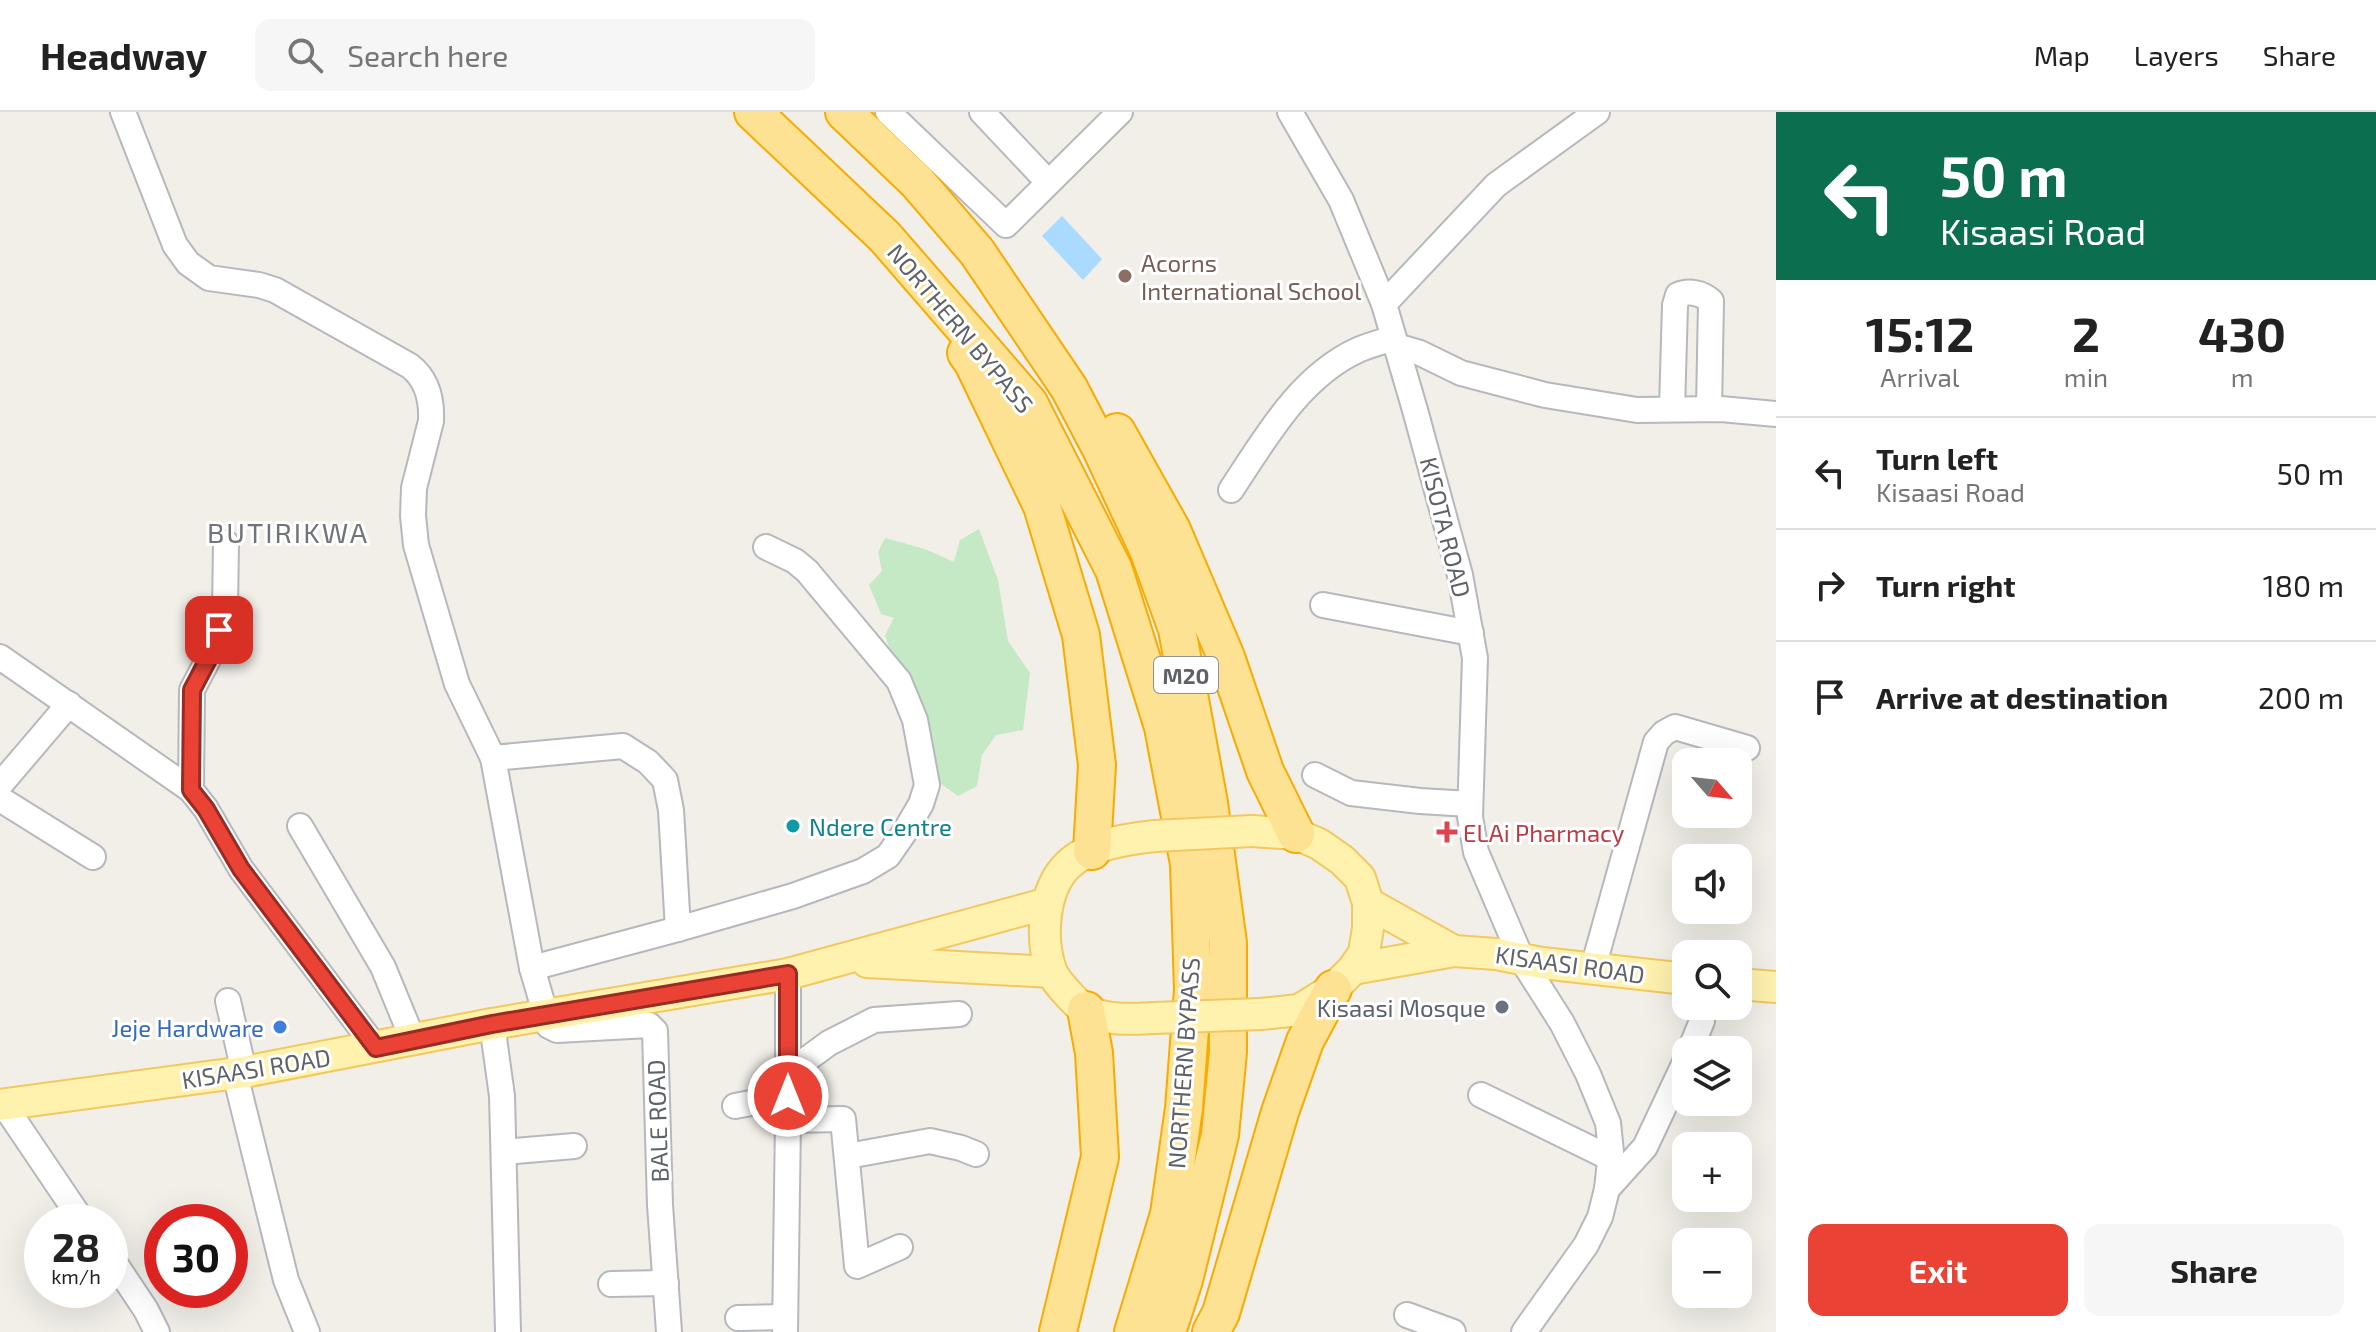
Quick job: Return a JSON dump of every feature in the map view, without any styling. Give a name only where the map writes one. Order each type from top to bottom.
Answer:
[{"type":"highway","name":"NORTHERN BYPASS","points":[[753,112],[885,237],[1029,403],[1114,570],[1163,727],[1189,864],[1193,990],[1184,1108],[1169,1214],[1133,1332]]},
{"type":"highway","name":"NORTHERN BYPASS","points":[[844,112],[917,182],[977,252],[1069,388],[1149,552],[1177,629],[1209,803],[1228,943],[1228,1052],[1220,1135],[1184,1280],[1167,1332]]},
{"type":"highway","points":[[885,237],[973,363],[1042,506],[1081,635],[1097,765],[1092,851]]},
{"type":"highway","points":[[977,252],[1044,319],[1108,416],[1172,530],[1226,657],[1265,771],[1296,834]]},
{"type":"highway","points":[[1211,1332],[1221,1313],[1280,1112],[1305,1041],[1343,979]]},
{"type":"highway","points":[[1058,1332],[1100,1157],[1094,1053],[1086,1010]]},
{"type":"main road","points":[[1252,831],[1296,834],[1319,844],[1342,860],[1360,878],[1368,903],[1364,953],[1343,979],[1299,1010],[1113,1019],[1086,1010],[1051,972],[1045,904],[1068,864],[1117,840],[1252,831]]},
{"type":"main road","points":[[1368,903],[1454,951]]},
{"type":"main road","name":"KISAASI ROAD","points":[[2,1105],[239,1073],[492,1024],[788,974],[1045,904]]},
{"type":"main road","points":[[1343,979],[1454,951]]},
{"type":"main road","name":"KISAASI ROAD","points":[[1454,951],[1672,977]]},
{"type":"main road","name":"KISAASI ROAD","points":[[841,961],[1051,972]]},
{"type":"main road","points":[[1752,985],[1776,987]]},
{"type":"street","points":[[123,112],[175,245],[194,269],[209,278],[275,290],[410,366],[423,381],[431,421],[414,488],[416,545],[457,684],[493,758],[532,968],[544,1016]]},
{"type":"street","points":[[888,112],[1006,225],[1120,112]]},
{"type":"street","points":[[982,112],[1048,182]]},
{"type":"street","name":"KISOTA ROAD","points":[[1290,112],[1341,200],[1384,304],[1442,504],[1471,633],[1475,658],[1470,804],[1476,852],[1522,960],[1562,1023],[1608,1123],[1610,1158],[1607,1189]]},
{"type":"street","points":[[1384,304],[1496,185],[1597,112]]},
{"type":"street","points":[[1672,409],[1675,305],[1678,295],[1683,293],[1701,294],[1711,301],[1709,409]]},
{"type":"street","points":[[1231,490],[1273,426],[1297,397],[1332,366],[1358,350],[1395,342],[1461,373],[1533,392],[1637,410],[1709,409],[1776,414]]},
{"type":"street","points":[[191,790],[192,690],[213,650],[225,610],[226,543]]},
{"type":"street","points":[[532,968],[793,896],[863,871],[888,856],[921,804],[927,785],[915,720],[899,681],[807,571],[795,561],[766,547]]},
{"type":"street","points":[[1323,605],[1471,633]]},
{"type":"street","points":[[0,657],[191,790],[206,809],[241,869],[376,1048]]},
{"type":"street","points":[[0,785],[69,704]]},
{"type":"street","points":[[1593,968],[1656,742],[1675,727],[1747,748]]},
{"type":"street","points":[[493,758],[623,746],[648,762],[665,780],[671,810],[678,929]]},
{"type":"street","points":[[1315,775],[1351,793],[1470,804]]},
{"type":"street","points":[[0,799],[93,857]]},
{"type":"street","points":[[300,826],[383,967],[413,1040]]},
{"type":"street","points":[[738,1318],[785,1325],[788,974]]},
{"type":"street","points":[[228,1001],[239,1073],[286,1280],[307,1332]]},
{"type":"street","points":[[788,1096],[829,1043],[874,1020],[959,1014]]},
{"type":"street","name":"BALE ROAD","points":[[544,1016],[549,1026],[557,1030],[649,1025],[655,1031],[660,1205],[669,1332]]},
{"type":"street","points":[[492,1024],[502,1096],[508,1332]]},
{"type":"street","points":[[1534,1327],[1586,1245],[1600,1217],[1607,1189],[1645,1147],[1672,1090]]},
{"type":"street","points":[[1481,1095],[1610,1158]]},
{"type":"street","points":[[735,1106],[788,1096],[843,1119],[857,1266],[900,1247]]},
{"type":"street","points":[[2,1105],[71,1204]]},
{"type":"street","points":[[848,1156],[930,1141],[976,1154]]},
{"type":"street","points":[[504,1152],[574,1146]]},
{"type":"street","points":[[128,1283],[157,1332]]},
{"type":"street","points":[[611,1284],[666,1283]]},
{"type":"street","points":[[1407,1315],[1453,1332]]},
{"type":"green space","points":[[979,529],[998,580],[1008,641],[1030,673],[1023,730],[996,735],[982,755],[977,786],[958,796],[934,779],[885,635],[894,618],[881,614],[869,585],[882,571],[878,552],[885,538],[925,549],[954,562],[960,540]]},
{"type":"water","points":[[1062,216],[1102,259],[1083,280],[1042,236]]},
{"type":"place","name":"Acorns International School","points":[[1125,276]]},
{"type":"place","name":"Ndere Centre","points":[[793,826]]},
{"type":"place","name":"ELAi Pharmacy","points":[[1447,832]]},
{"type":"place","name":"Kisaasi Mosque","points":[[1502,1007]]},
{"type":"place","name":"Jeje Hardware","points":[[280,1027]]},
{"type":"district","name":"BUTIRIKWA","points":[[288,532]]},
{"type":"route","points":[[219,630],[213,650],[192,690],[191,790],[206,809],[241,869],[376,1048],[492,1024],[788,974],[788,1096]]}]
